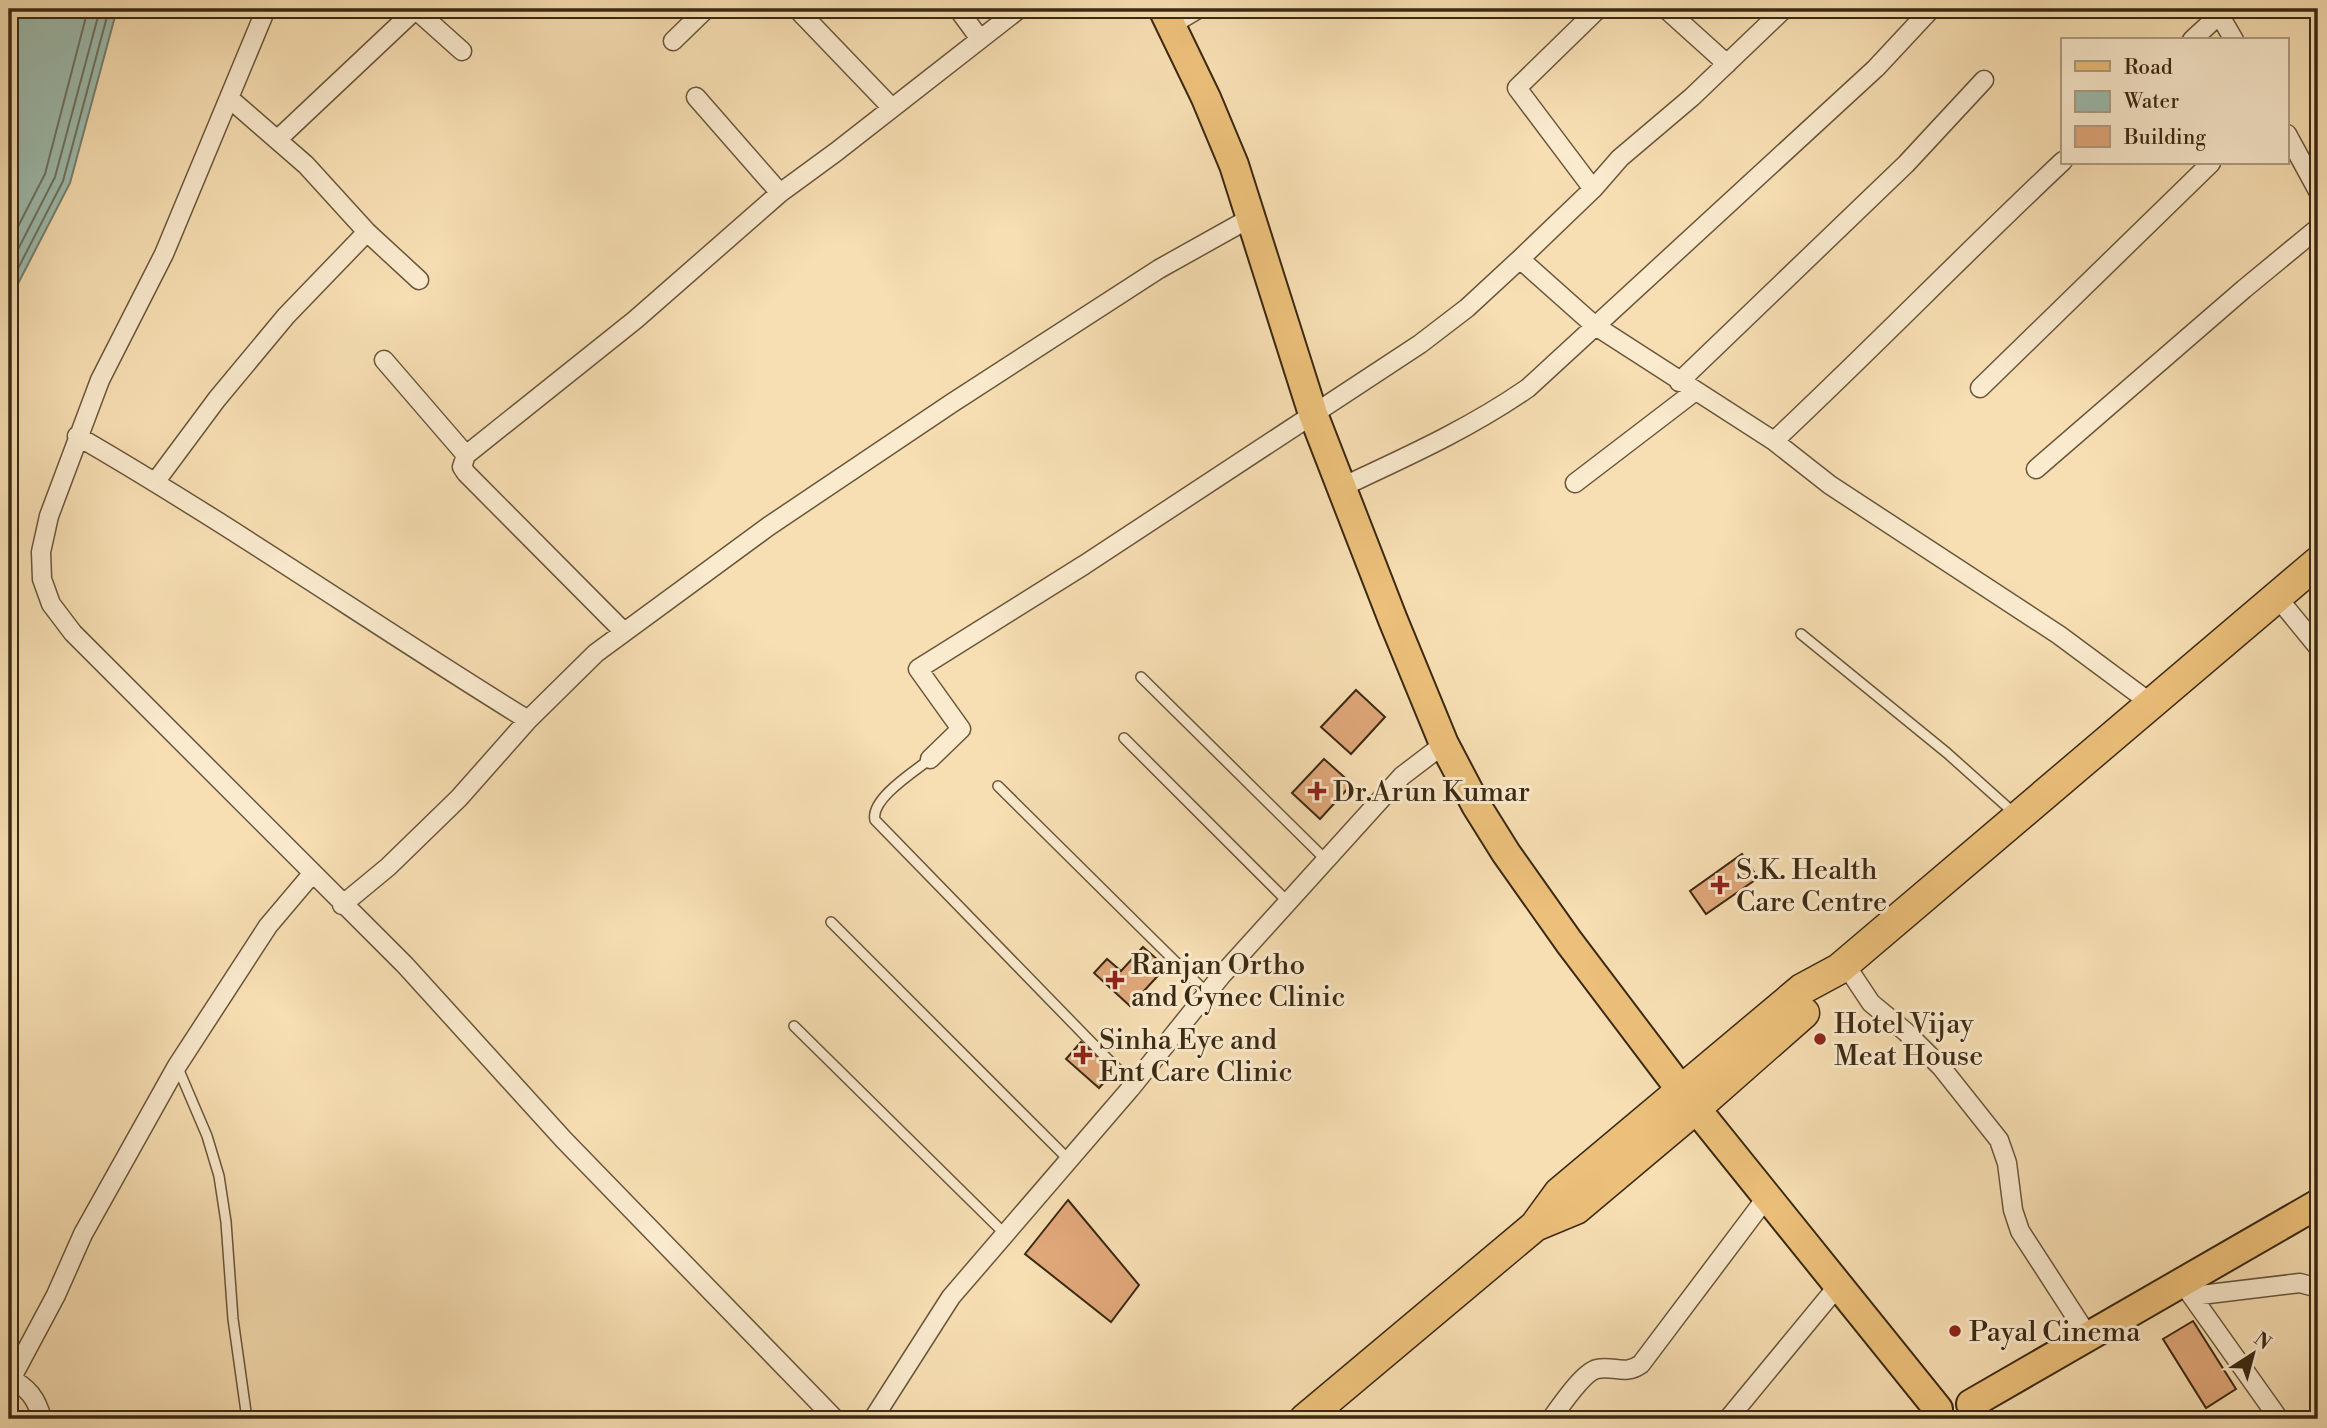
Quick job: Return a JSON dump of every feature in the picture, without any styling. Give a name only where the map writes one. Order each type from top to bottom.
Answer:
[{"type":"highway","points":[[1305,1419],[1535,1226],[1559,1194],[1688,1100],[1802,989],[1842,967],[2318,562]]},
{"type":"main road","points":[[1167,17],[1234,165],[1313,414],[1444,744],[1476,805],[1506,853],[1688,1100],[1940,1414]]},
{"type":"main road","points":[[1940,1414],[1940,1400],[1947,1393],[1956,1391],[1966,1395],[1969,1411],[2088,1336],[2186,1289],[2318,1203]]},
{"type":"street","points":[[265,9],[164,254],[100,380],[77,436],[49,516],[41,552],[42,579],[51,604],[73,633],[404,965],[564,1140],[835,1419]]},
{"type":"street","points":[[278,139],[416,9],[462,51]]},
{"type":"street","points":[[673,41],[706,9]]},
{"type":"street","points":[[797,9],[891,108]]},
{"type":"street","points":[[958,9],[980,39]]},
{"type":"street","points":[[624,632],[466,473],[462,467],[466,455],[635,320],[780,193],[1018,9]]},
{"type":"street","points":[[1167,17],[1198,9]]},
{"type":"street","points":[[1593,190],[1517,88],[1598,9]]},
{"type":"street","points":[[1666,9],[1727,64]]},
{"type":"street","points":[[930,759],[961,729],[918,669],[1084,565],[1420,344],[1467,308],[1593,190],[1620,158],[1692,97],[1783,9]]},
{"type":"street","points":[[1342,487],[1454,435],[1528,388],[1876,68],[1931,9]]},
{"type":"street","points":[[2194,38],[2218,12],[2233,38]]},
{"type":"street","points":[[1575,483],[1687,387],[1906,164],[1984,80]]},
{"type":"street","points":[[696,97],[780,193]]},
{"type":"street","points":[[229,98],[306,165],[367,232],[419,280]]},
{"type":"street","points":[[2288,136],[2318,191]]},
{"type":"street","points":[[1774,442],[2061,163]]},
{"type":"street","points":[[1980,388],[2210,164]]},
{"type":"street","points":[[342,905],[387,867],[458,798],[528,720],[596,653],[769,526],[941,411],[1159,269],[1252,217]]},
{"type":"street","points":[[2036,469],[2318,228]]},
{"type":"street","points":[[156,481],[217,399],[286,316],[367,232]]},
{"type":"street","points":[[1520,259],[1594,325],[1774,442],[1830,485],[2059,635],[2152,704]]},
{"type":"street","points":[[384,360],[466,455]]},
{"type":"street","points":[[77,436],[156,481],[528,720]]},
{"type":"street","points":[[2277,597],[2318,647]]},
{"type":"street","points":[[873,1419],[951,1297],[1133,1085],[1207,993],[1402,776],[1444,744]]},
{"type":"street","points":[[42,1419],[28,1389],[10,1380],[56,1294],[83,1234],[177,1066],[268,926],[313,874]]},
{"type":"street","points":[[1842,967],[1871,1003],[1906,1032],[1941,1067],[1998,1140],[2007,1163],[2013,1210],[2020,1231],[2088,1336]]},
{"type":"street","points":[[1550,1419],[1591,1372],[1602,1369],[1629,1371],[1641,1364],[1766,1198]]},
{"type":"street","points":[[2186,1289],[2300,1283],[2318,1288]]},
{"type":"street","points":[[1728,1419],[1837,1287]]},
{"type":"street","points":[[2186,1289],[2279,1419]]},
{"type":"lane","points":[[1801,634],[1947,753],[2019,817]]},
{"type":"lane","points":[[1141,677],[1325,859]]},
{"type":"lane","points":[[1124,738],[1287,901]]},
{"type":"lane","points":[[930,759],[880,800],[874,813],[875,820],[1133,1085]]},
{"type":"lane","points":[[998,786],[1207,993]]},
{"type":"lane","points":[[831,922],[1069,1160]]},
{"type":"lane","points":[[793,1026],[1006,1235]]},
{"type":"lane","points":[[177,1066],[207,1136],[219,1176],[226,1222],[233,1319],[247,1419]]},
{"type":"water","points":[[9,9],[117,9],[70,183],[9,301]]},
{"type":"building","points":[[1356,690],[1385,717],[1351,754],[1321,727]]},
{"type":"building","points":[[1324,759],[1352,784],[1320,819],[1292,793]]},
{"type":"building","points":[[1742,854],[1758,878],[1706,914],[1690,891]]},
{"type":"building","points":[[1143,947],[1166,967],[1130,1006],[1094,973],[1107,959],[1121,971]]},
{"type":"building","points":[[1081,1042],[1114,1071],[1099,1088],[1066,1059]]},
{"type":"building","points":[[1068,1200],[1139,1285],[1111,1322],[1025,1254]]},
{"type":"building","points":[[2193,1321],[2236,1389],[2206,1408],[2163,1339]]},
{"type":"place","name":"Dr.Arun Kumar","points":[[1317,791]]},
{"type":"place","name":"S.K. Health Care Centre","points":[[1720,885]]},
{"type":"place","name":"Ranjan Ortho and Gynec Clinic","points":[[1115,980]]},
{"type":"place","name":"Hotel Vijay Meat House","points":[[1820,1039]]},
{"type":"place","name":"Sinha Eye and Ent Care Clinic","points":[[1083,1055]]},
{"type":"place","name":"Payal Cinema","points":[[1955,1331]]}]
